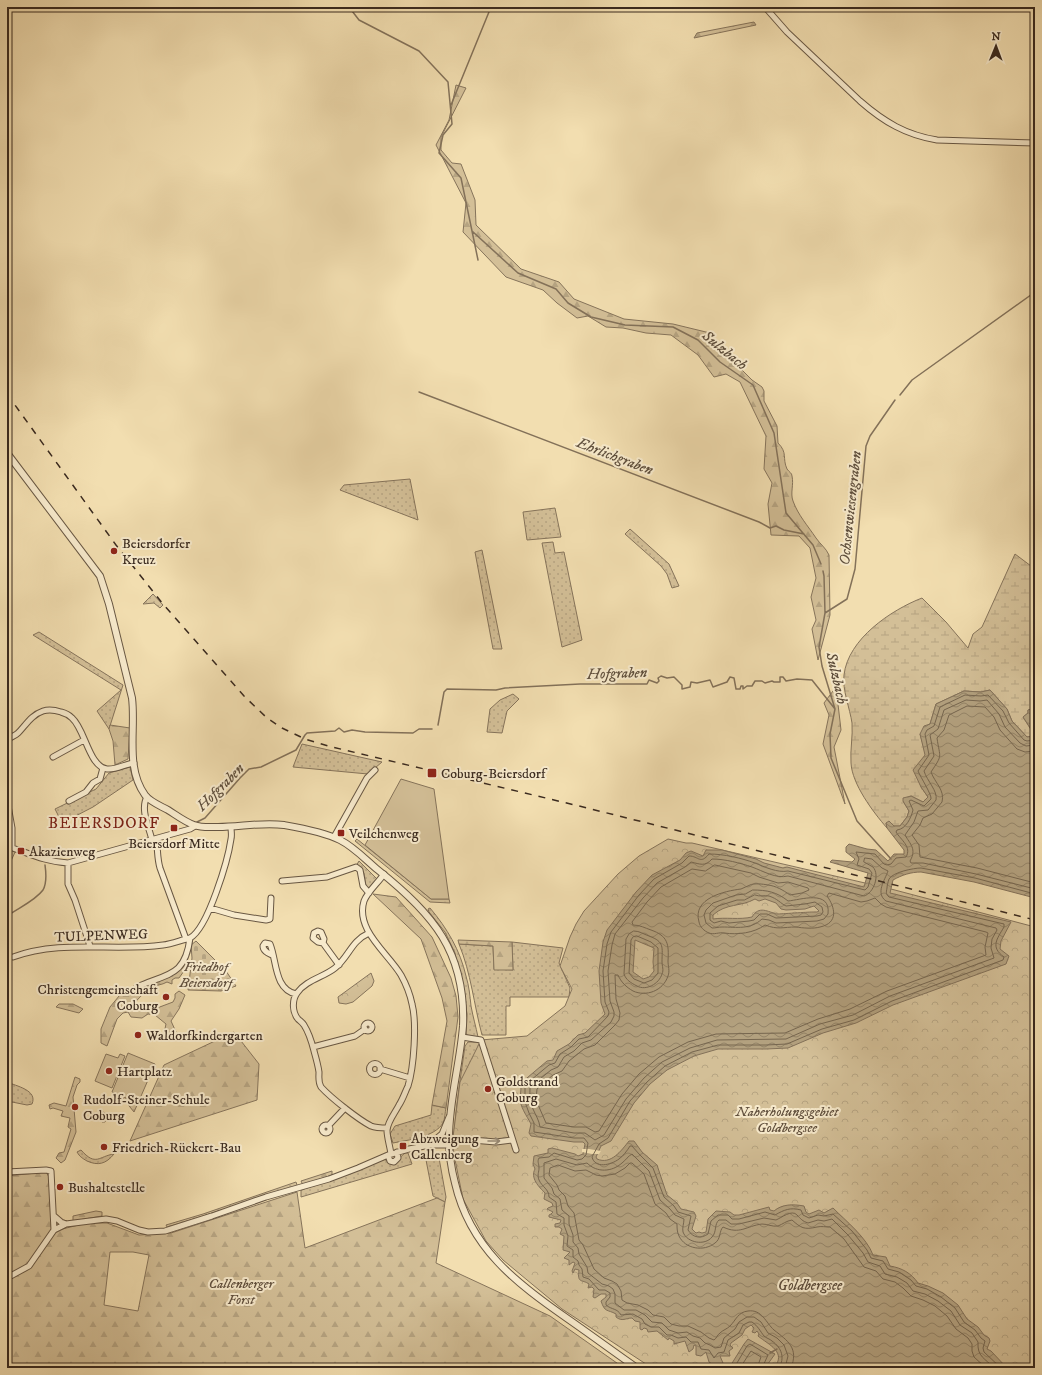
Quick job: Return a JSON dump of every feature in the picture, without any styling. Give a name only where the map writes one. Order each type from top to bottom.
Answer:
[{"type":"street","points":[[765,7],[787,32],[860,101],[872,111],[898,128],[921,138],[937,140],[1035,143]]},
{"type":"street","points":[[7,453],[100,576],[109,604],[132,698],[132,740],[134,763],[138,782],[147,797],[195,826],[206,828],[277,824],[334,837],[352,848],[384,874],[416,903],[438,929],[450,949],[455,962],[462,994],[464,1015],[462,1037],[452,1094],[449,1140],[454,1178],[463,1208],[472,1229],[487,1251],[522,1286],[638,1368]]},
{"type":"street","points":[[7,740],[18,733],[35,714],[53,710],[71,717],[78,725],[84,740],[97,763],[103,768],[114,769],[126,764],[134,763]]},
{"type":"street","points":[[54,757],[84,740]]},
{"type":"street","points":[[69,801],[86,792],[93,783],[100,779],[103,768]]},
{"type":"street","points":[[334,837],[367,778],[375,770]]},
{"type":"street","points":[[137,987],[172,973],[183,964],[188,950],[188,938],[160,868],[158,850],[144,809],[145,799],[147,797]]},
{"type":"street","points":[[7,800],[12,828],[9,846],[43,859],[56,862],[68,863],[154,840],[190,829],[195,826]]},
{"type":"street","points":[[188,938],[195,935],[199,930],[210,908],[223,872],[232,838],[231,827]]},
{"type":"street","points":[[68,863],[68,884],[75,900],[90,946]]},
{"type":"street","points":[[282,881],[327,877],[356,867],[360,870],[363,886],[369,893]]},
{"type":"street","points":[[384,874],[364,901],[363,917],[369,933],[401,976],[408,990],[412,1004],[414,1035],[410,1078],[400,1104],[393,1114],[387,1128],[390,1161],[394,1162],[398,1158],[397,1152]]},
{"type":"street","points":[[210,908],[234,915],[266,920],[270,919],[271,898]]},
{"type":"street","points":[[369,933],[360,938],[354,944],[339,965],[327,974],[305,985],[296,994],[293,1003],[294,1013],[298,1020],[304,1025],[314,1047],[321,1087],[345,1108],[372,1127],[387,1128]]},
{"type":"street","name":"TULPENWEG","points":[[13,957],[27,952],[57,947],[136,947],[163,945],[188,938]]},
{"type":"street","points":[[323,943],[339,965]]},
{"type":"street","points":[[272,955],[281,983],[290,992],[296,994]]},
{"type":"street","points":[[314,1047],[355,1036],[365,1029]]},
{"type":"street","points":[[462,1037],[481,1040],[516,1150]]},
{"type":"street","points":[[380,1069],[410,1078]]},
{"type":"street","points":[[328,1126],[345,1108]]},
{"type":"street","points":[[430,1144],[436,1140],[444,1130],[451,1110]]},
{"type":"street","points":[[436,1140],[460,1139],[496,1142],[512,1140]]},
{"type":"street","points":[[7,1278],[28,1266],[54,1230],[66,1224],[106,1219],[117,1221],[148,1232],[165,1230],[212,1216],[266,1197],[329,1179],[390,1154],[449,1140]]},
{"type":"street","points":[[7,1172],[51,1171],[54,1230]]},
{"type":"street","points":[[54,1216],[66,1224]]},
{"type":"green space","points":[[754,22],[756,25],[694,38],[697,33]]},
{"type":"green space","points":[[456,85],[466,88],[441,137],[441,150],[452,163],[461,164],[475,200],[476,225],[521,269],[559,282],[574,299],[624,319],[673,324],[710,333],[737,365],[752,380],[762,387],[764,391],[764,401],[777,426],[778,443],[783,450],[787,469],[792,475],[793,501],[803,520],[829,555],[830,615],[818,660],[812,629],[816,620],[811,597],[816,578],[810,548],[799,536],[771,535],[768,504],[772,483],[764,469],[766,436],[740,382],[726,374],[714,377],[698,355],[671,335],[606,327],[588,316],[577,318],[543,290],[506,277],[463,232],[466,203],[436,145],[449,120]]},
{"type":"green space","points":[[410,479],[418,520],[340,490],[344,485]]},
{"type":"green space","points":[[555,508],[561,537],[527,540],[523,512]]},
{"type":"green space","points":[[630,529],[669,564],[679,586],[672,588],[667,574],[661,566],[625,534]]},
{"type":"green space","points":[[553,542],[555,553],[564,552],[582,640],[562,647],[542,543]]},
{"type":"green space","points":[[482,550],[502,649],[493,649],[475,552]]},
{"type":"green space","points":[[1015,554],[1035,569],[1035,708],[1028,710],[1028,713],[1023,717],[1035,736],[1027,737],[1012,721],[1007,709],[990,690],[981,692],[964,691],[936,704],[930,724],[920,734],[926,755],[921,787],[928,797],[923,802],[911,796],[903,801],[909,811],[907,817],[900,826],[894,826],[886,823],[887,828],[859,789],[852,771],[852,723],[845,693],[844,681],[847,662],[862,638],[873,628],[897,610],[922,598],[946,622],[968,648],[973,634],[982,627]]},
{"type":"green space","points":[[153,594],[163,605],[160,608],[154,603],[143,604]]},
{"type":"green space","points":[[39,632],[123,685],[109,729],[97,711],[121,690],[33,635]]},
{"type":"green space","points":[[836,687],[841,730],[834,747],[845,804],[823,744],[829,715],[824,703]]},
{"type":"green space","points":[[513,694],[519,699],[507,711],[502,733],[487,732],[490,709],[500,700]]},
{"type":"green space","points":[[110,725],[130,728],[128,759],[115,765],[113,741],[109,729]]},
{"type":"green space","points":[[302,744],[382,762],[368,774],[293,767]]},
{"type":"green space","points":[[130,767],[133,780],[93,807],[62,823],[55,809],[96,789],[109,773]]},
{"type":"green space","points":[[401,779],[434,789],[449,899],[431,899],[365,845]]},
{"type":"green space","points":[[357,839],[431,899],[449,899],[450,903],[430,902],[355,841]]},
{"type":"green space","name":"Naherholungsgebiet Goldbergsee","points":[[668,839],[692,843],[891,889],[1035,927],[1035,1368],[652,1368],[562,1309],[503,1260],[486,1241],[463,1199],[452,1145],[460,1082],[481,1040],[527,1036],[565,1006],[572,989],[560,966],[570,937],[584,911],[618,874],[639,856]]},
{"type":"green space","points":[[7,848],[16,850],[11,861],[7,861]]},
{"type":"green space","points":[[359,861],[377,879],[370,888],[367,888],[364,873],[356,866]]},
{"type":"green space","points":[[373,894],[396,897],[432,937],[451,978],[456,996],[458,1017],[446,1108],[432,1105],[447,1021],[442,998],[421,939]]},
{"type":"green space","points":[[430,908],[447,931],[460,957],[468,984],[478,1037],[470,1037],[466,1034],[467,1014],[455,953],[445,932],[429,912],[428,909]]},
{"type":"green space","points":[[458,940],[512,942],[513,970],[494,970],[493,946],[459,944]]},
{"type":"green space","name":"Friedhof Beiersdorf","points":[[196,941],[226,971],[236,986],[221,991],[188,990],[192,958],[191,945]]},
{"type":"green space","points":[[512,942],[563,948],[559,963],[570,988],[569,997],[510,997],[510,1006],[506,1006],[506,1035],[482,1035],[469,978],[459,944],[493,946],[494,969],[513,970]]},
{"type":"green space","points":[[186,963],[184,971],[179,978],[172,980],[172,984],[167,982],[152,987],[131,1007],[157,1008],[173,1002],[175,994],[179,991],[185,995],[179,1009],[171,1021],[176,1032],[166,1040],[163,1038],[166,1024],[155,1015],[148,1014],[142,1018],[131,1017],[128,1012],[123,1013],[117,1019],[107,1046],[101,1043],[101,1029],[110,1007],[124,990],[139,993],[141,987],[170,976]]},
{"type":"green space","points":[[371,973],[374,981],[372,986],[353,1002],[346,1004],[339,1003],[338,997]]},
{"type":"green space","points":[[59,1004],[73,1004],[83,1009],[79,1013],[56,1007]]},
{"type":"green space","points":[[234,1032],[259,1064],[257,1100],[130,1141],[164,1065]]},
{"type":"green space","points":[[468,1042],[480,1042],[454,1133],[465,1046]]},
{"type":"green space","points":[[128,1053],[155,1064],[138,1103],[112,1092]]},
{"type":"green space","name":"Hartplatz","points":[[106,1054],[118,1058],[120,1054],[125,1056],[112,1088],[95,1081]]},
{"type":"green space","points":[[75,1077],[80,1079],[73,1097],[76,1132],[65,1160],[61,1163],[56,1158],[59,1153],[64,1152],[71,1129],[68,1127],[70,1118],[61,1116],[63,1111],[53,1108],[50,1109],[49,1105],[54,1103],[66,1106]]},
{"type":"green space","points":[[7,1082],[29,1092],[33,1099],[32,1104],[27,1105],[7,1101]]},
{"type":"green space","points":[[121,1096],[138,1103],[134,1112]]},
{"type":"green space","points":[[432,1105],[446,1108],[444,1121],[439,1128],[428,1135],[393,1143],[390,1134],[395,1126],[431,1115]]},
{"type":"green space","points":[[103,1112],[108,1115],[105,1122],[102,1122],[99,1118],[100,1114]]},
{"type":"green space","points":[[81,1150],[90,1158],[94,1159],[114,1154],[105,1162],[98,1164],[87,1161],[80,1156],[77,1152]]},
{"type":"green space","points":[[405,1153],[408,1153],[412,1164],[301,1197],[301,1190],[346,1175],[384,1159],[391,1164],[394,1163],[398,1161]]},
{"type":"green space","points":[[439,1158],[446,1197],[445,1202],[433,1196],[426,1160]]},
{"type":"green space","points":[[332,1171],[332,1175],[303,1185],[301,1181]]},
{"type":"green space","name":"Callenberger Forst","points":[[46,1172],[49,1177],[53,1218],[58,1230],[87,1223],[107,1223],[139,1235],[171,1233],[297,1192],[305,1248],[437,1198],[445,1202],[436,1263],[550,1316],[624,1368],[7,1368],[7,1176]],"holes":[[[110,1252],[133,1252],[149,1255],[138,1311],[104,1305]]]},
{"type":"green space","points":[[296,1182],[296,1187],[167,1227],[166,1225],[203,1214]]},
{"type":"green space","points":[[96,1211],[102,1212],[102,1216],[73,1221],[73,1216]]},
{"type":"water","name":"Goldbergsee","points":[[990,690],[1007,709],[1012,721],[1027,737],[1035,736],[1035,898],[974,882],[921,872],[907,874],[893,880],[890,893],[1011,922],[1001,941],[1000,949],[1009,956],[1006,964],[893,1005],[856,1023],[823,1033],[788,1048],[718,1049],[694,1056],[667,1070],[650,1084],[634,1103],[611,1141],[601,1146],[596,1157],[597,1159],[602,1160],[611,1159],[619,1153],[629,1141],[634,1141],[642,1152],[657,1165],[667,1195],[677,1203],[681,1209],[694,1212],[696,1216],[692,1229],[696,1233],[706,1232],[708,1219],[716,1211],[730,1212],[734,1215],[739,1215],[769,1207],[770,1210],[774,1211],[784,1206],[796,1205],[804,1206],[806,1212],[809,1214],[819,1210],[824,1213],[833,1208],[861,1236],[873,1255],[886,1257],[890,1266],[906,1272],[918,1283],[943,1293],[958,1305],[967,1319],[989,1338],[990,1341],[987,1349],[991,1351],[1007,1368],[774,1368],[779,1358],[778,1353],[758,1336],[759,1334],[757,1331],[755,1333],[752,1332],[754,1328],[751,1325],[745,1329],[742,1335],[731,1343],[730,1345],[733,1348],[729,1351],[730,1356],[720,1356],[723,1363],[718,1368],[709,1362],[706,1352],[701,1356],[696,1355],[696,1346],[694,1345],[693,1349],[689,1352],[685,1341],[674,1344],[674,1341],[669,1338],[668,1340],[657,1331],[648,1332],[647,1329],[640,1329],[640,1322],[635,1321],[632,1318],[622,1320],[616,1317],[616,1314],[607,1310],[602,1305],[601,1301],[606,1297],[606,1294],[601,1294],[595,1298],[593,1297],[594,1289],[592,1287],[588,1288],[589,1284],[579,1279],[579,1270],[575,1269],[573,1273],[572,1271],[575,1263],[573,1262],[569,1265],[569,1260],[564,1258],[570,1252],[563,1250],[564,1236],[560,1234],[562,1229],[555,1227],[555,1224],[560,1223],[561,1220],[549,1217],[549,1215],[553,1212],[547,1209],[553,1206],[552,1203],[544,1199],[545,1193],[534,1179],[535,1169],[533,1164],[534,1156],[548,1153],[548,1149],[552,1148],[578,1156],[583,1154],[585,1144],[583,1142],[531,1136],[529,1133],[531,1124],[520,1100],[521,1083],[547,1061],[553,1060],[557,1051],[569,1044],[578,1035],[585,1033],[605,1014],[601,1003],[599,971],[603,942],[607,930],[636,892],[652,875],[680,860],[686,853],[691,851],[703,856],[706,850],[722,850],[783,868],[787,867],[864,887],[868,873],[830,862],[832,860],[852,862],[855,859],[846,852],[846,847],[849,844],[876,850],[888,861],[894,854],[904,854],[904,850],[887,828],[886,823],[889,821],[894,826],[900,826],[907,817],[909,811],[903,801],[903,798],[911,796],[923,802],[928,797],[921,787],[913,770],[925,755],[920,734],[924,726],[930,724],[936,704],[964,691],[981,692]],"holes":[[[755,899],[759,901],[765,899],[776,903],[781,909],[786,910],[805,909],[814,906],[819,911],[777,914],[761,910],[755,913],[752,917],[713,919],[713,915],[718,911]],[[635,940],[654,948],[654,971],[649,977],[643,979],[633,972]]]},
{"type":"water","points":[[1035,708],[1035,735],[1023,717],[1028,713],[1028,710]]},
{"type":"water","points":[[748,1339],[775,1354],[765,1368],[729,1368],[744,1344]]},
{"type":"pier","points":[[582,1149],[601,1151],[599,1154],[592,1154],[582,1152]]},
{"type":"waterway","name":"Sulzbach","points":[[349,7],[359,20],[419,51],[448,82],[452,124],[443,135],[439,153],[461,178],[472,231],[518,273],[556,289],[568,303],[591,317],[625,325],[673,327],[698,340],[720,362],[753,385],[774,433],[786,513],[813,545],[821,564]]},
{"type":"waterway","points":[[451,105],[491,7]]},
{"type":"waterway","name":"Sulzbach","points":[[472,231],[478,260]]},
{"type":"waterway","name":"Ochsenwiesengraben","points":[[900,395],[912,380],[1035,292]]},
{"type":"waterway","name":"Ehrlichgraben","points":[[419,392],[759,522],[770,528],[776,526],[784,530],[804,534]]},
{"type":"waterway","name":"Ochsenwiesengraben","points":[[825,613],[847,599],[855,569],[866,446],[870,436],[895,400]]},
{"type":"waterway","name":"Sulzbach","points":[[823,571],[825,613],[819,647],[822,666],[835,709],[830,734],[831,758],[857,821],[891,859]]},
{"type":"waterway","name":"Hofgraben","points":[[438,725],[444,692],[447,689],[496,690],[505,688],[580,684],[647,684],[649,680],[657,683],[659,681],[658,678],[661,676],[667,678],[674,677],[682,685],[682,689],[690,687],[691,682],[697,683],[710,680],[713,687],[727,682],[730,677],[734,678],[736,689],[740,689],[741,686],[743,686],[743,689],[747,686],[752,686],[755,681],[762,681],[765,683],[772,681],[780,682],[780,677],[783,677],[786,681],[797,679],[812,680],[835,709]]},
{"type":"waterway","name":"Hofgraben","points":[[197,822],[205,818],[249,769],[261,767],[296,750],[307,733],[335,731],[339,728],[344,732],[352,730],[365,732],[413,733],[419,729],[432,729]]},
{"type":"waterway","points":[[7,916],[31,901],[43,890],[46,881],[45,865]]},
{"type":"waterway","points":[[770,1353],[777,1349]]},
{"type":"railway","points":[[7,394],[116,545],[163,604],[244,696],[267,718],[282,728],[305,739],[328,746],[575,805],[1035,920]]},
{"type":"place","name":"Beiersdorfer Kreuz","points":[[114,551]]},
{"type":"place","name":"Coburg-Beiersdorf","points":[[432,773]]},
{"type":"place","name":"Beiersdorf Mitte","points":[[174,828]]},
{"type":"place","name":"Veilchenweg","points":[[341,833]]},
{"type":"place","name":"Akazienweg","points":[[21,851]]},
{"type":"place","name":"Christengemeinschaft Coburg","points":[[166,997]]},
{"type":"place","name":"Waldorfkindergarten","points":[[138,1035]]},
{"type":"place","name":"Hartplatz","points":[[109,1071]]},
{"type":"place","name":"Goldstrand Coburg","points":[[488,1089]]},
{"type":"place","name":"Rudolf-Steiner-Schule Coburg","points":[[75,1107]]},
{"type":"place","name":"Abzweigung Callenberg","points":[[403,1146]]},
{"type":"place","name":"Friedrich-Rückert-Bau","points":[[104,1147]]},
{"type":"place","name":"Bushaltestelle","points":[[60,1187]]},
{"type":"district","name":"BEIERSDORF","points":[[104,822]]}]
